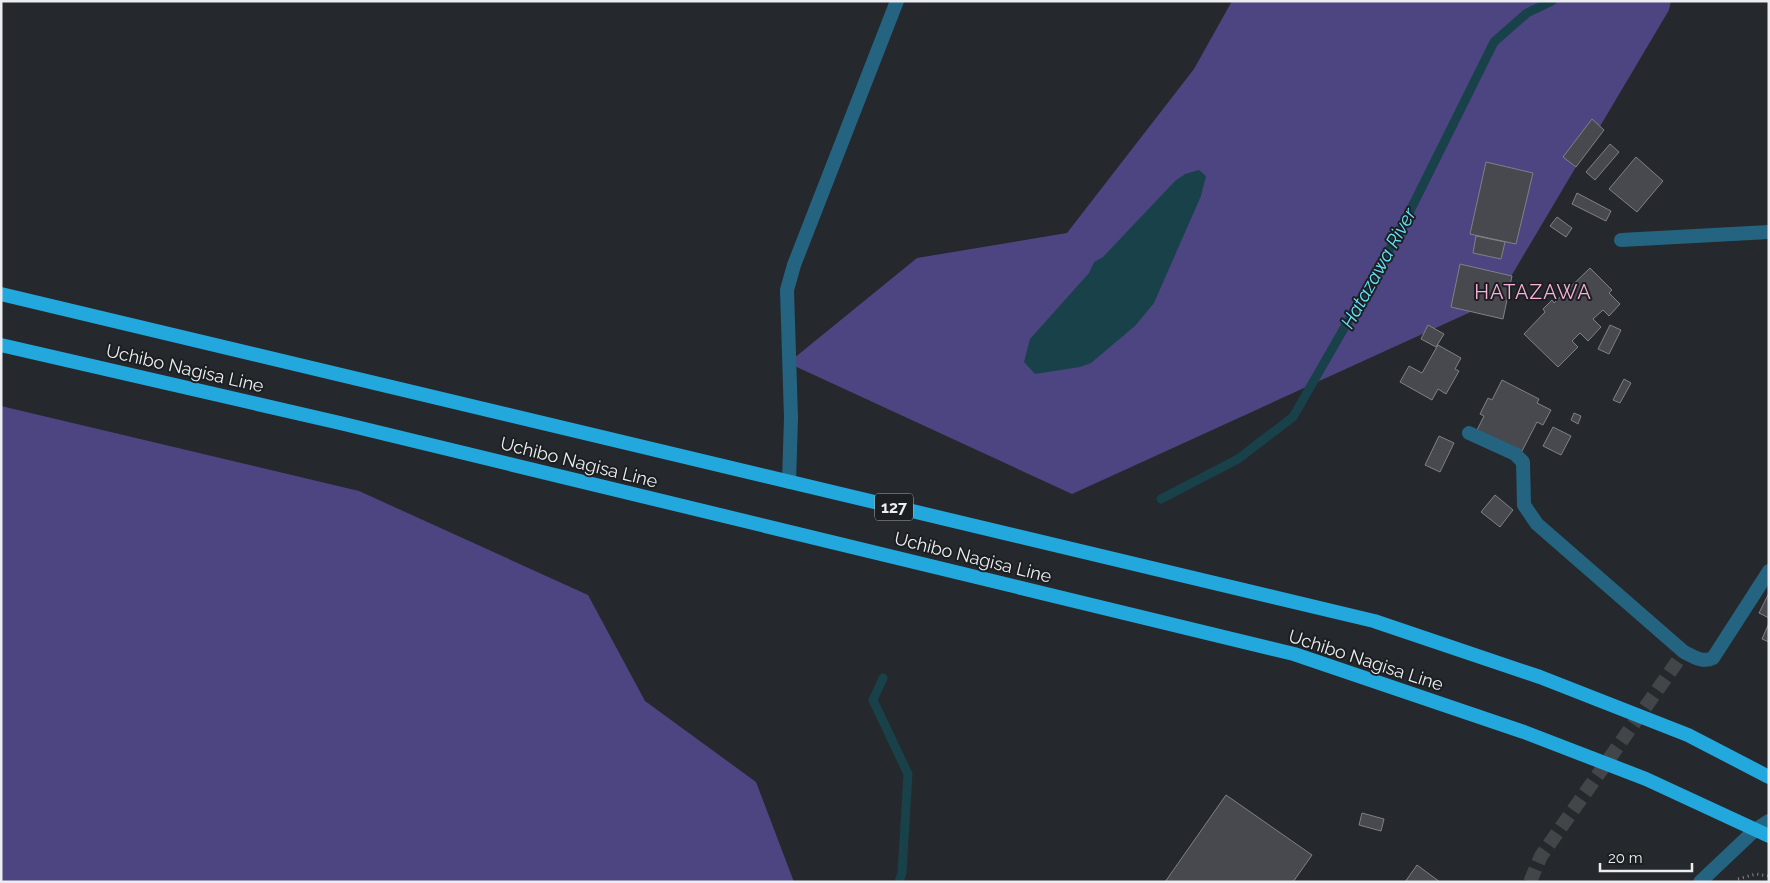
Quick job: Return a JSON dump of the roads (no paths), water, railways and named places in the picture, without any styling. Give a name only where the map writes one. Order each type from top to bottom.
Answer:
[{"type":"highway","name":"Uchibo Nagisa Line","points":[[1,294],[1374,621],[1540,677],[1688,735],[1769,777]]},
{"type":"highway","name":"Uchibo Nagisa Line","points":[[1,345],[340,423],[1294,654],[1524,732],[1646,779],[1769,836]]},
{"type":"street","points":[[790,482],[791,418],[787,290],[794,265],[897,1]]},
{"type":"street","points":[[1621,240],[1769,232]]},
{"type":"street","points":[[1469,432],[1515,454],[1523,462],[1524,505],[1537,524],[1684,652],[1698,659],[1708,661],[1713,658],[1769,570]]},
{"type":"street","points":[[1700,882],[1756,830],[1769,821]]},
{"type":"water","points":[[1199,170],[1206,176],[1201,196],[1154,303],[1135,326],[1091,363],[1080,367],[1035,374],[1024,362],[1030,339],[1089,273],[1094,262],[1103,257],[1175,181],[1185,174]]},
{"type":"waterway","name":"Hatazawa River","points":[[1161,499],[1238,459],[1293,417],[1401,229],[1494,42],[1527,13],[1552,1]]},
{"type":"waterway","name":"Hatazawa River","points":[[883,678],[873,700],[908,774],[902,873],[899,882]]},
{"type":"tunnel","points":[[1530,882],[1541,856],[1684,652]]},
{"type":"district","name":"HATAZAWA","points":[[1533,292]]}]
